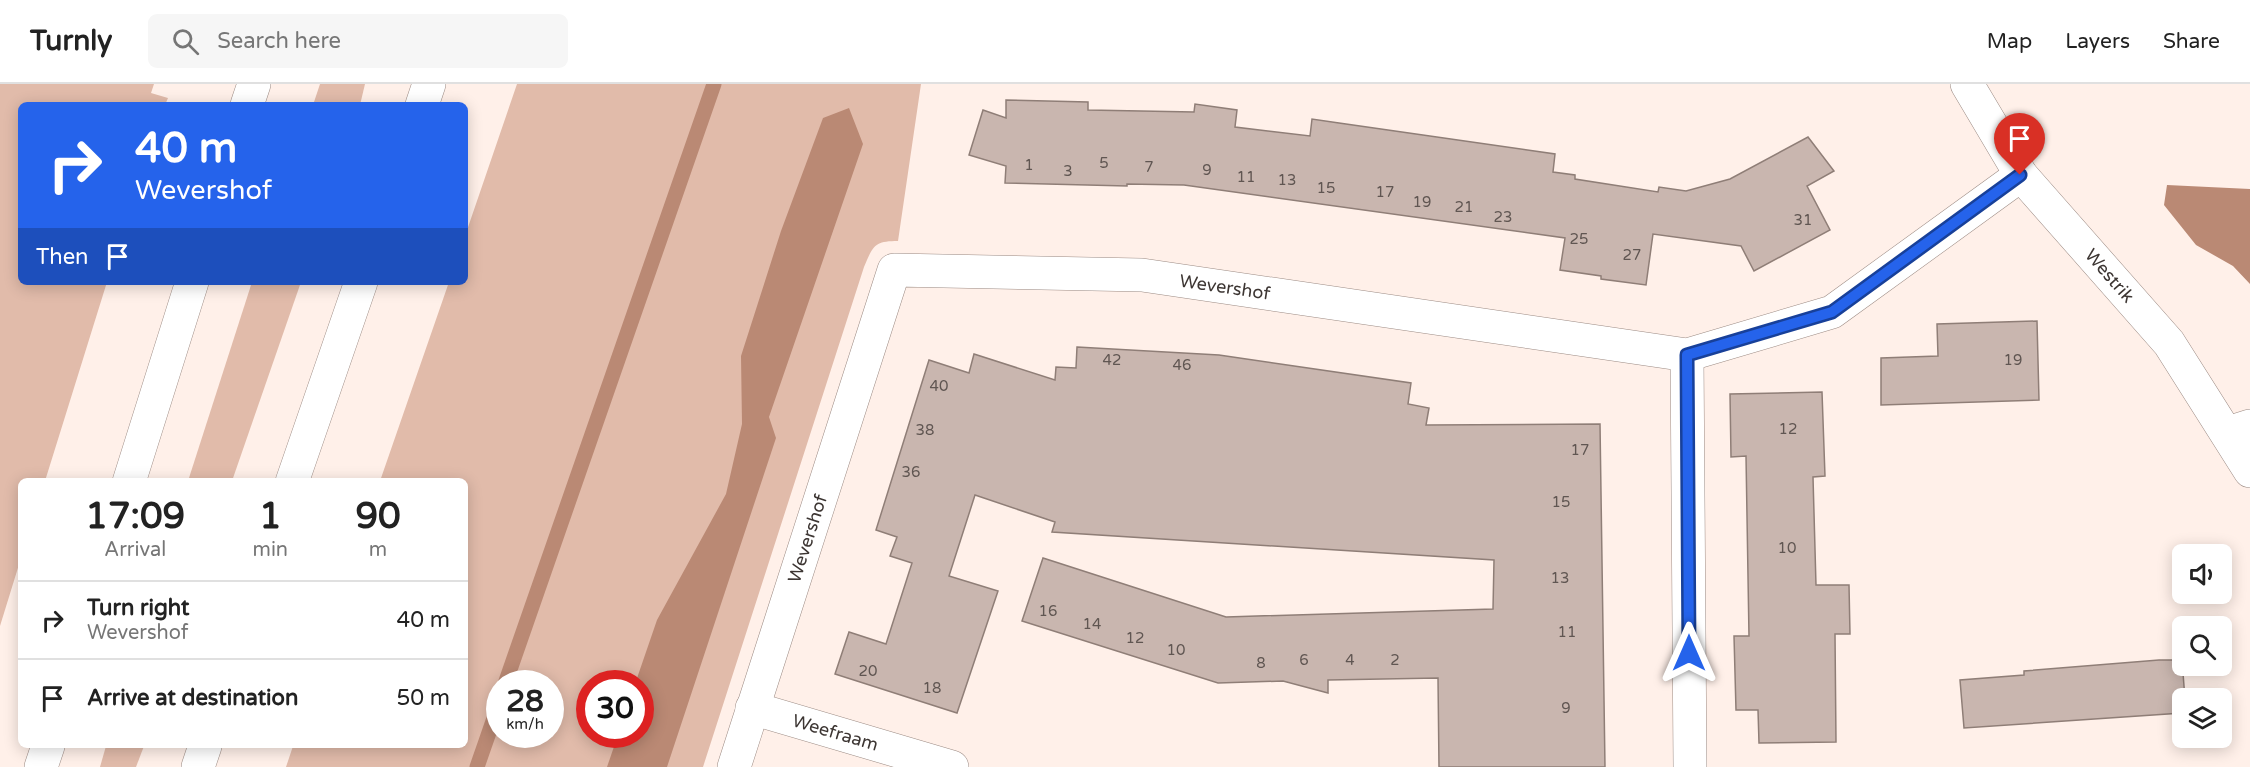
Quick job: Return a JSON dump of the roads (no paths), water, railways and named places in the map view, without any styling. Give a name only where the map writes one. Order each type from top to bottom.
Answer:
[{"type":"main road","points":[[249,102],[254,84]]},
{"type":"main road","points":[[423,102],[429,84]]},
{"type":"main road","name":"Westrik","points":[[1967,84],[2020,175],[2169,343],[2239,429],[2250,471]]},
{"type":"main road","name":"Wevershof","points":[[734,767],[894,270],[1142,274],[1687,355],[1832,312],[2020,175]]},
{"type":"main road","points":[[130,478],[191,285]]},
{"type":"main road","points":[[293,478],[360,285]]},
{"type":"main road","points":[[1687,355],[1690,767]]},
{"type":"main road","name":"Weefraam","points":[[752,708],[952,767]]},
{"type":"main road","points":[[41,767],[47,748]]},
{"type":"main road","points":[[198,767],[204,748]]},
{"type":"waterway","points":[[510,670],[714,84]]},
{"type":"waterway","points":[[477,767],[486,741]]}]
